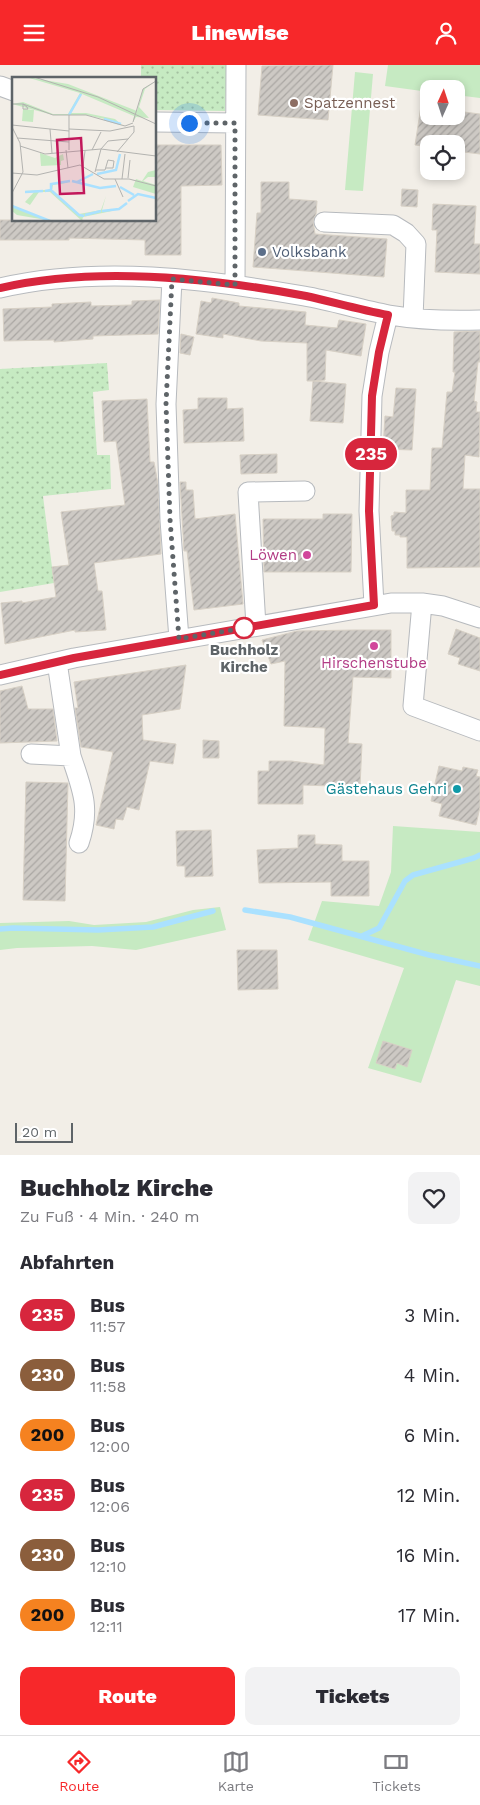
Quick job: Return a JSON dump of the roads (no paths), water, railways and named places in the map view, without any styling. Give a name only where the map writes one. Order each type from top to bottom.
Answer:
[{"type":"street","points":[[235,285],[236,65]]},
{"type":"street","points":[[0,86],[12,90]]},
{"type":"street","points":[[156,122],[235,123]]},
{"type":"street","points":[[324,222],[393,225],[406,233],[416,244],[413,318]]},
{"type":"street","points":[[0,288],[76,276],[172,279],[235,285],[307,297],[388,315],[413,318],[480,320]]},
{"type":"street","points":[[172,279],[166,404],[170,519],[179,639]]},
{"type":"street","points":[[374,605],[369,511],[372,396],[379,352],[388,315]]},
{"type":"street","points":[[256,626],[248,492],[305,491]]},
{"type":"street","points":[[422,603],[413,706],[480,731]]},
{"type":"street","points":[[0,675],[57,662],[179,639],[374,605],[422,603],[442,606],[480,618]]},
{"type":"street","points":[[57,662],[71,756],[84,794],[84,827],[79,843]]},
{"type":"street","points":[[31,754],[71,756]]},
{"type":"waterway","points":[[362,936],[379,928],[405,881],[413,875],[480,855]]},
{"type":"waterway","points":[[245,910],[290,917],[429,955],[480,966]]},
{"type":"waterway","points":[[0,929],[98,930],[153,927],[213,911]]},
{"type":"place","name":"Spatzennest","points":[[294,103]]},
{"type":"place","name":"Volksbank","points":[[262,252]]},
{"type":"place","name":"Löwen","points":[[307,555]]},
{"type":"place","name":"Buchholz Kirche","points":[[244,628]]},
{"type":"place","name":"Hirschenstube","points":[[374,646]]},
{"type":"place","name":"Gästehaus Gehri","points":[[457,789]]}]
